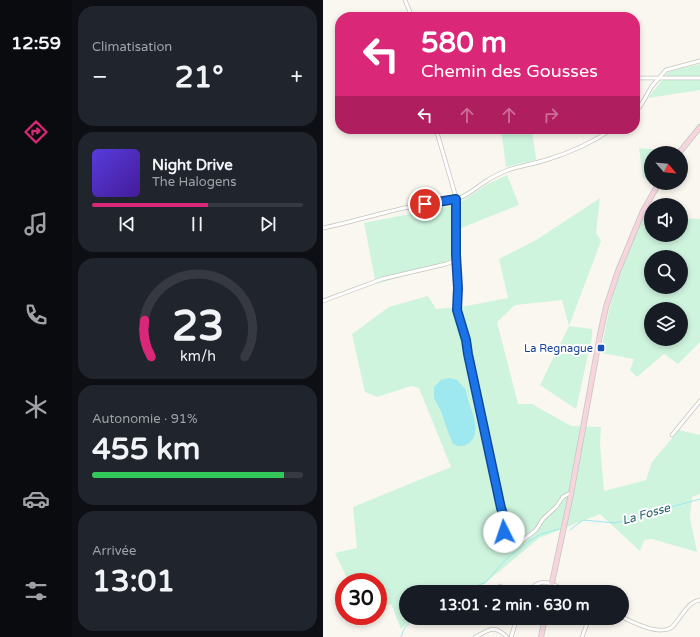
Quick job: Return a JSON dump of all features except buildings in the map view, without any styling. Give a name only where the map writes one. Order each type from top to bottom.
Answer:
[{"type":"street","points":[[405,0],[410,12]]},
{"type":"street","points":[[640,106],[652,86],[666,70],[700,61]]},
{"type":"street","points":[[640,78],[700,78]]},
{"type":"street","points":[[685,146],[700,128]]},
{"type":"street","points":[[437,134],[456,199],[458,312],[466,340],[501,508],[506,522],[502,544],[503,546],[509,550],[523,542],[536,530],[543,519],[556,507],[563,497],[567,494],[571,494]]},
{"type":"street","points":[[323,228],[410,207],[456,199],[508,170],[547,160],[566,153],[589,143],[604,134]]},
{"type":"street","points":[[535,585],[543,582],[552,584],[571,494],[606,307],[618,271],[643,211],[655,190]]},
{"type":"street","points":[[323,301],[382,279],[446,264],[456,260]]},
{"type":"street","points":[[672,435],[700,401]]},
{"type":"street","points":[[629,621],[648,628],[665,630],[675,624],[692,603],[700,600]]},
{"type":"street","points":[[511,637],[515,625]]},
{"type":"street","points":[[541,637],[544,625]]},
{"type":"street","points":[[582,637],[586,625]]},
{"type":"street","points":[[475,637],[491,628],[497,629],[507,637]]},
{"type":"green space","points":[[700,64],[700,90],[648,98],[668,72]]},
{"type":"green space","points":[[502,134],[533,134],[536,160],[506,167]]},
{"type":"green space","points":[[639,148],[644,148],[644,178]]},
{"type":"green space","points":[[507,175],[519,205],[461,228],[460,260],[376,284],[364,223],[459,204],[488,184]]},
{"type":"green space","points":[[600,198],[596,233],[601,241],[569,326],[562,300],[515,305],[497,322],[518,404],[532,404],[571,426],[601,427],[600,445],[604,491],[646,480],[652,462],[679,430],[700,435],[700,494],[692,497],[690,518],[697,552],[652,539],[644,540],[640,551],[600,514],[539,538],[482,585],[399,585],[399,624],[391,604],[387,605],[387,573],[345,573],[335,553],[357,548],[353,507],[451,467],[419,388],[411,386],[377,397],[365,392],[352,334],[389,307],[428,296],[436,309],[461,307],[508,298],[499,259],[536,240]]},
{"type":"green space","points":[[644,217],[644,242],[688,242],[688,218],[700,219],[700,342],[678,364],[664,354],[637,377],[630,370],[634,359],[601,353],[607,318],[613,295],[625,261]]},
{"type":"green space","points":[[569,326],[592,329],[592,337],[576,409],[540,385]]},
{"type":"green space","points":[[399,625],[406,625],[401,629]]},
{"type":"water","points":[[449,378],[457,380],[466,390],[475,423],[475,434],[473,438],[469,443],[460,446],[453,444],[441,411],[434,398],[434,387],[441,380]]},
{"type":"waterway","name":"La Fosse","points":[[570,530],[583,520],[615,523],[700,499]]},
{"type":"waterway","name":"La Fosse","points":[[478,585],[485,583],[505,560],[525,544],[541,534],[559,529]]},
{"type":"waterway","name":"La Fosse","points":[[401,637],[404,629],[408,625]]},
{"type":"place","name":"La Regnague","points":[[601,348]]},
{"type":"route","points":[[425,204],[456,199],[457,306],[466,340],[501,508],[506,519],[507,524],[504,532]]}]
